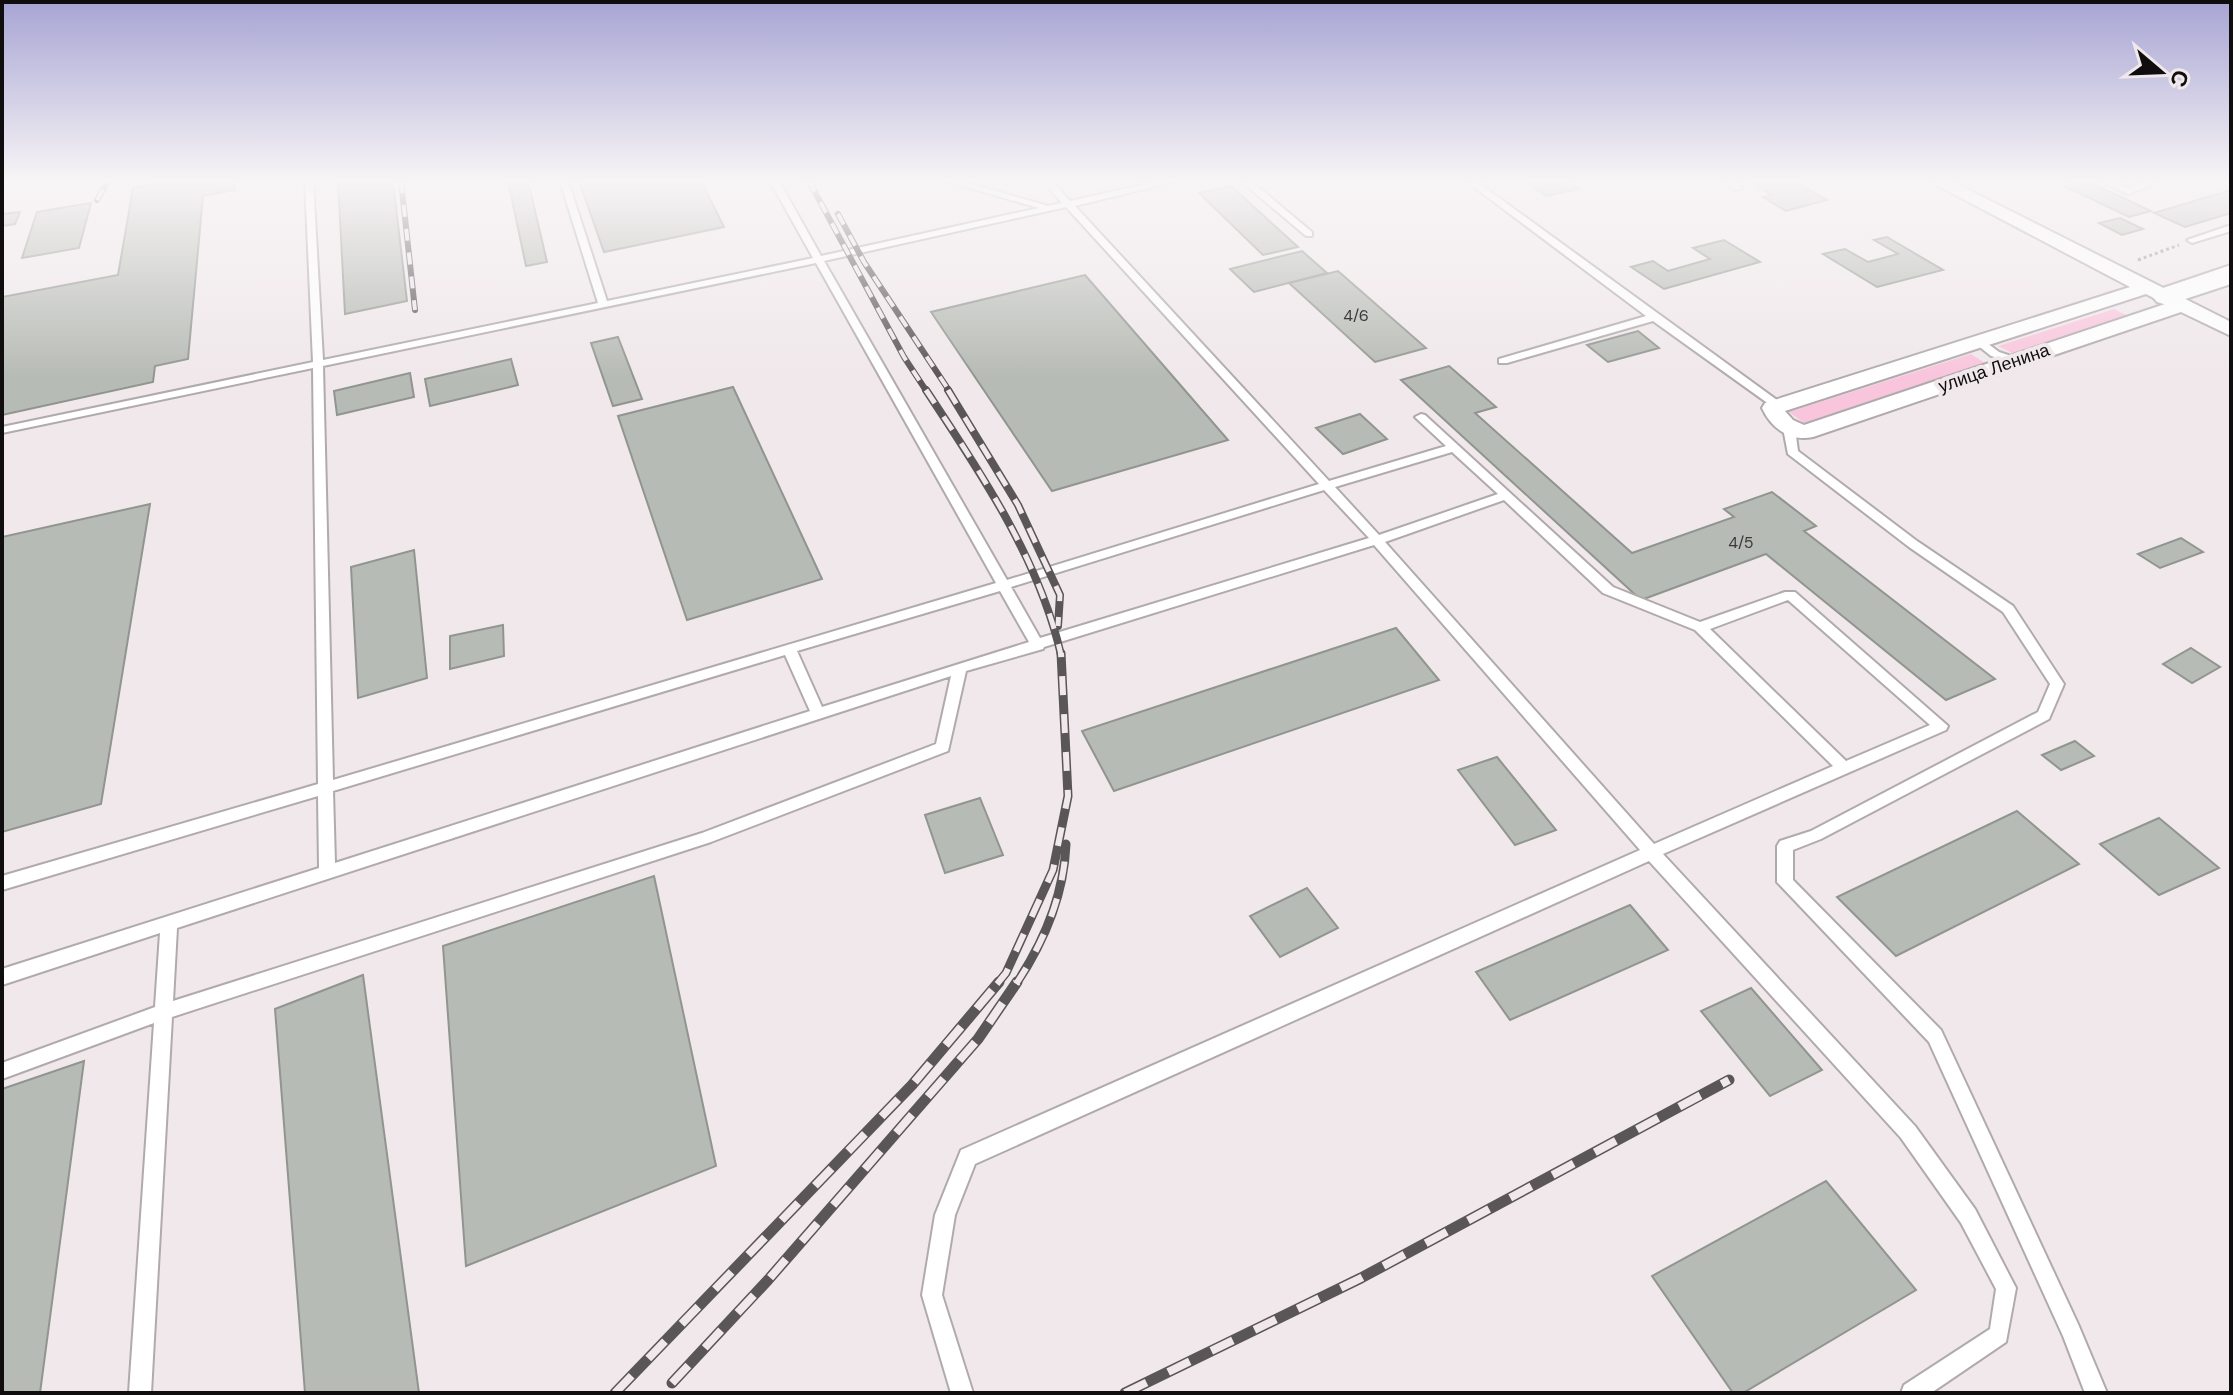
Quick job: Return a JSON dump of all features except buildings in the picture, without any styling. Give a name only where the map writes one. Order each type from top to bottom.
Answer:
[{"type":"street","points":[[2067,246],[2231,330]]},
{"type":"street","name":"улица Ленина","points":[[1797,430],[2018,360],[2166,296],[2231,274]]},
{"type":"street","points":[[1797,430],[1777,421],[1773,408],[1983,340],[2166,296]]},
{"type":"lane","points":[[312,246],[318,362],[327,874]]},
{"type":"lane","points":[[585,246],[603,303]]},
{"type":"lane","points":[[812,246],[1038,646]]},
{"type":"lane","points":[[2,430],[878,246]]},
{"type":"lane","points":[[1107,246],[1377,540],[1650,851],[1908,1132],[1968,1216],[2006,1288],[1999,1335],[1912,1393]]},
{"type":"lane","points":[[1558,246],[1777,405]]},
{"type":"lane","points":[[1503,361],[1654,317]]},
{"type":"lane","points":[[1983,340],[1981,344],[1995,354],[2018,360]]},
{"type":"lane","points":[[1421,417],[1608,590],[1700,627],[1844,768]]},
{"type":"lane","points":[[1797,430],[1792,452],[1913,544],[2008,609],[2057,684],[2044,715],[1816,835],[1785,846],[1785,882],[1935,1036],[2071,1331],[2096,1393]]},
{"type":"lane","points":[[2,883],[325,790],[1325,483],[1452,448]]},
{"type":"lane","points":[[2,977],[960,668],[1377,540],[1505,496]]},
{"type":"lane","points":[[962,1393],[932,1295],[945,1215],[968,1157],[1650,851],[1941,726],[1790,595],[1700,627]]},
{"type":"lane","points":[[789,648],[819,715]]},
{"type":"lane","points":[[2,1071],[163,1012],[706,838],[943,747],[960,668]]},
{"type":"lane","points":[[140,1393],[169,925]]},
{"type":"path","points":[[2113,269],[2175,246]]},
{"type":"shaded area","points":[[2114,309],[2128,316],[2014,354],[1998,346]]},
{"type":"shaded area","points":[[1971,354],[1985,363],[1804,423],[1789,412]]},
{"type":"railway","points":[[408,246],[415,310]]},
{"type":"railway","points":[[844,246],[904,357],[927,392]]},
{"type":"railway","points":[[855,246],[950,392]]},
{"type":"railway","points":[[926,390],[987,484],[1023,550],[1051,619],[1061,655]]},
{"type":"railway","points":[[948,390],[1018,505],[1060,595],[1058,626]]},
{"type":"railway","points":[[997,984],[1006,973],[1053,870],[1068,796],[1061,653]]},
{"type":"railway","points":[[1016,984],[1051,917],[1061,881],[1066,844]]},
{"type":"railway","points":[[615,1393],[912,1085],[999,982]]},
{"type":"railway","points":[[672,1383],[768,1280],[978,1039],[1017,982]]},
{"type":"railway","points":[[1125,1393],[1361,1278],[1729,1080]]}]
